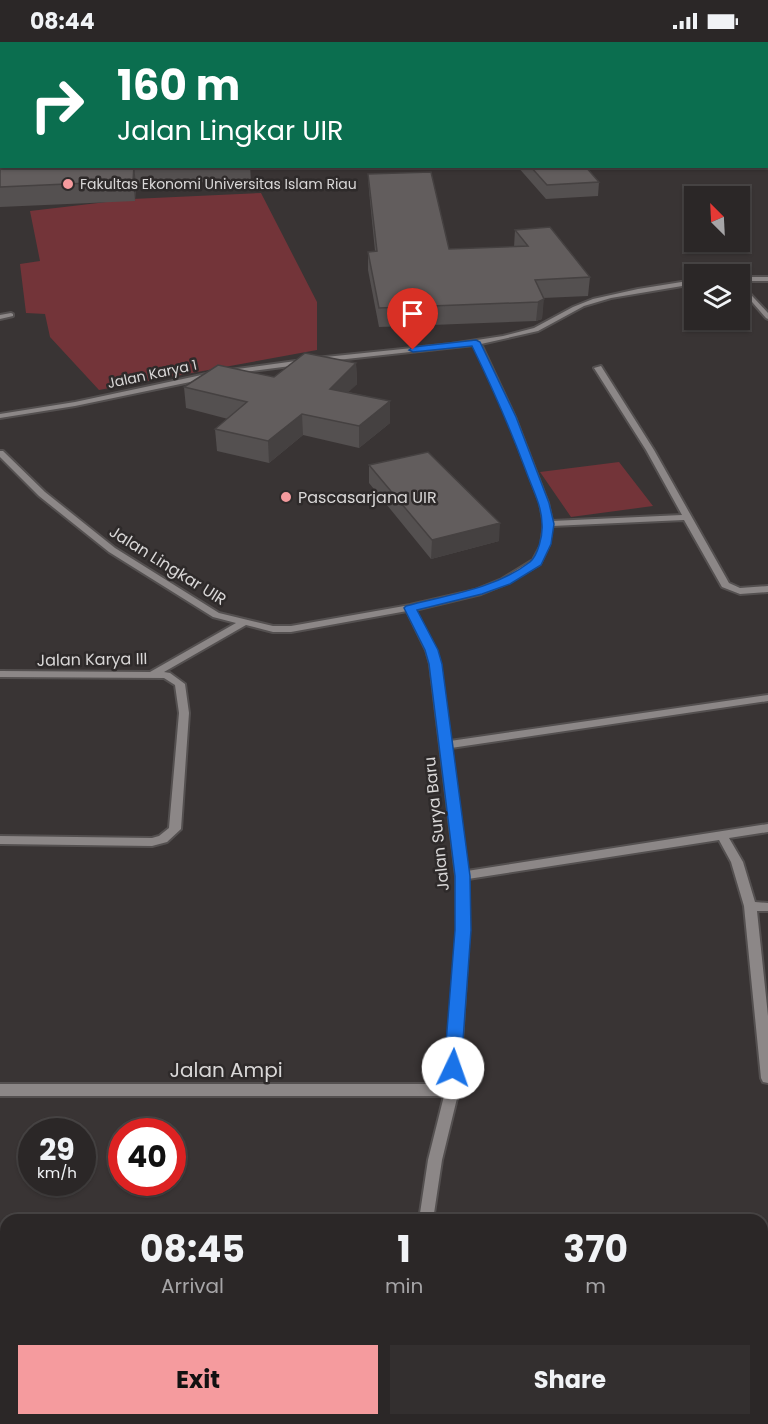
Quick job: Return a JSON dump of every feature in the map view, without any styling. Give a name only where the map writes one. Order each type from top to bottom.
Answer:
[{"type":"street","points":[[750,279],[768,279]]},
{"type":"street","name":"Jalan Karya 1","points":[[0,416],[75,404],[236,371],[476,342],[531,331],[582,305],[615,295],[684,284]]},
{"type":"street","points":[[750,296],[768,317]]},
{"type":"street","points":[[0,317],[11,315]]},
{"type":"street","name":"Jalan Lingkar UIR","points":[[0,453],[42,494],[112,550],[216,615],[273,629],[410,608],[478,592],[506,581],[537,562],[545,544],[548,524],[544,503],[511,417],[476,342]]},
{"type":"street","points":[[598,368],[650,450],[726,585],[735,591],[743,592],[768,589]]},
{"type":"street","points":[[548,524],[687,517]]},
{"type":"street","name":"Jalan Surya Baru","points":[[410,608],[432,650],[435,664],[462,876],[463,930],[452,1090],[435,1160],[427,1214]]},
{"type":"street","name":"Jalan Karya III","points":[[0,674],[152,675],[243,623]]},
{"type":"street","points":[[0,840],[152,842],[172,833],[175,829],[182,704],[180,684],[166,675],[152,675]]},
{"type":"street","points":[[445,745],[768,698]]},
{"type":"street","points":[[462,876],[768,828]]},
{"type":"street","points":[[722,835],[737,862],[750,906],[768,1078]]},
{"type":"street","points":[[750,906],[768,907]]},
{"type":"street","name":"Jalan Ampi","points":[[0,1090],[452,1090]]},
{"type":"shaded area","points":[[261,193],[317,302],[317,350],[99,390],[50,337],[45,314],[26,313],[20,264],[40,261],[30,211],[132,199]]},
{"type":"shaded area","points":[[619,462],[653,506],[571,517],[540,472]]},
{"type":"building","points":[[0,168],[134,168],[133,181],[0,187]]},
{"type":"building","points":[[532,168],[587,168],[599,182],[547,185]]},
{"type":"building","points":[[431,172],[449,249],[528,246],[515,230],[550,227],[590,277],[535,280],[544,299],[538,302],[379,308],[368,252],[377,251],[368,174]]},
{"type":"building","points":[[305,353],[356,363],[330,389],[390,401],[359,426],[302,414],[268,441],[215,429],[247,402],[184,387],[218,365],[274,377]]},
{"type":"building","points":[[428,452],[500,523],[432,540],[369,465]]},
{"type":"place","name":"Fakultas Ekonomi Universitas Islam Riau","points":[[68,184]]},
{"type":"place","name":"Pascasarjana UIR","points":[[286,497]]},
{"type":"route","points":[[413,350],[476,342],[511,417],[544,503],[548,524],[545,544],[537,562],[506,581],[478,592],[410,608],[432,650],[435,664],[462,876],[463,930],[456,1001],[453,1068]]}]
